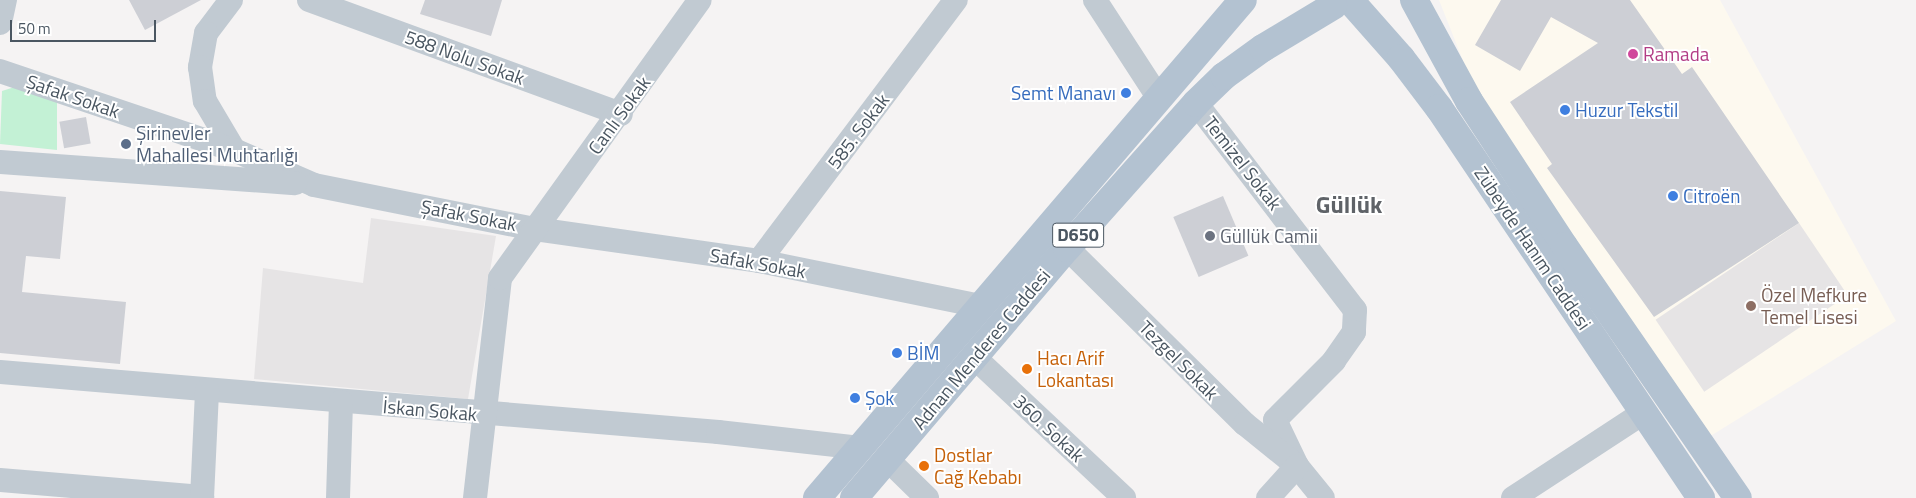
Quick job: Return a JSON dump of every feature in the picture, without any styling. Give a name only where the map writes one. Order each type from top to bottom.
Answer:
[{"type":"main road","name":"Adnan Menderes Caddesi","points":[[817,498],[1158,97],[1243,0]]},
{"type":"main road","name":"Zübeyde Hanım Caddesi","points":[[1414,0],[1474,109],[1564,246],[1738,498]]},
{"type":"main road","name":"Adnan Menderes Caddesi","points":[[854,498],[1067,248],[1196,103],[1224,76],[1263,48],[1341,3]]},
{"type":"main road","name":"Zübeyde Hanım Caddesi","points":[[1341,3],[1401,58],[1439,108],[1701,498]]},
{"type":"street","points":[[0,23],[5,0]]},
{"type":"street","name":"588 Nolu Sokak","points":[[309,0],[621,114]]},
{"type":"street","name":"Canlı Sokak","points":[[475,498],[482,414],[500,278],[621,114],[700,0]]},
{"type":"street","name":"585. Sokak","points":[[759,262],[956,0]]},
{"type":"street","points":[[1095,0],[1158,97]]},
{"type":"street","points":[[226,2],[206,33],[200,68],[205,101],[234,150]]},
{"type":"street","name":"Şafak Sokak","points":[[0,71],[234,150],[314,185]]},
{"type":"street","name":"Temizel Sokak","points":[[1196,103],[1355,310],[1354,332],[1334,361],[1275,420],[1297,466]]},
{"type":"street","name":"Şafak Sokak","points":[[0,162],[314,185],[535,229]]},
{"type":"street","name":"Safak Sokak","points":[[535,229],[759,262],[980,306]]},
{"type":"street","name":"Tezgel Sokak","points":[[1067,248],[1244,424],[1297,466]]},
{"type":"street","name":"360. Sokak","points":[[974,358],[1124,498]]},
{"type":"street","name":"İskan Sokak","points":[[0,372],[482,414],[718,432],[860,448]]},
{"type":"street","points":[[0,480],[202,498],[207,390]]},
{"type":"street","points":[[338,498],[341,402]]},
{"type":"street","points":[[1513,498],[1643,413]]},
{"type":"street","points":[[887,459],[927,498]]},
{"type":"street","points":[[1268,498],[1297,466],[1323,498]]},
{"type":"shaded area","points":[[1439,0],[1720,0],[1896,321],[1704,440],[1475,91]]},
{"type":"shaded area","points":[[371,218],[496,236],[468,399],[254,379],[263,268],[363,283]]},
{"type":"shaded area","name":"Özel Mefkure Temel Lisesi","points":[[1799,223],[1848,295],[1704,392],[1656,320]]},
{"type":"green space","points":[[24,84],[57,97],[57,150],[0,144],[2,91]]},
{"type":"building","points":[[129,0],[201,0],[145,30]]},
{"type":"building","points":[[425,0],[502,0],[491,36],[420,14]]},
{"type":"building","name":"Citroën","points":[[1501,0],[1630,0],[1682,74],[1692,67],[1799,223],[1654,317],[1547,168],[1552,164],[1510,102],[1598,43],[1551,17],[1520,71],[1475,45]]},
{"type":"building","points":[[86,117],[91,144],[64,148],[59,122]]},
{"type":"building","points":[[0,191],[66,197],[60,259],[26,256],[22,292],[126,302],[120,364],[0,353]]},
{"type":"building","name":"Güllük Camii","points":[[1223,196],[1248,256],[1199,277],[1173,217]]},
{"type":"place","name":"Ramada","points":[[1633,54]]},
{"type":"place","name":"Semt Manavı","points":[[1126,93]]},
{"type":"place","name":"Huzur Tekstil","points":[[1565,110]]},
{"type":"place","name":"Şirinevler Mahallesi Muhtarlığı","points":[[126,144]]},
{"type":"place","name":"Citroën","points":[[1673,196]]},
{"type":"place","name":"Güllük Camii","points":[[1210,236]]},
{"type":"place","name":"Özel Mefkure Temel Lisesi","points":[[1751,306]]},
{"type":"place","name":"BİM","points":[[897,353]]},
{"type":"place","name":"Hacı Arif Lokantası","points":[[1027,369]]},
{"type":"place","name":"Şok","points":[[855,398]]},
{"type":"place","name":"Dostlar Cağ Kebabı","points":[[924,466]]},
{"type":"district","name":"Güllük","points":[[1349,205]]}]
